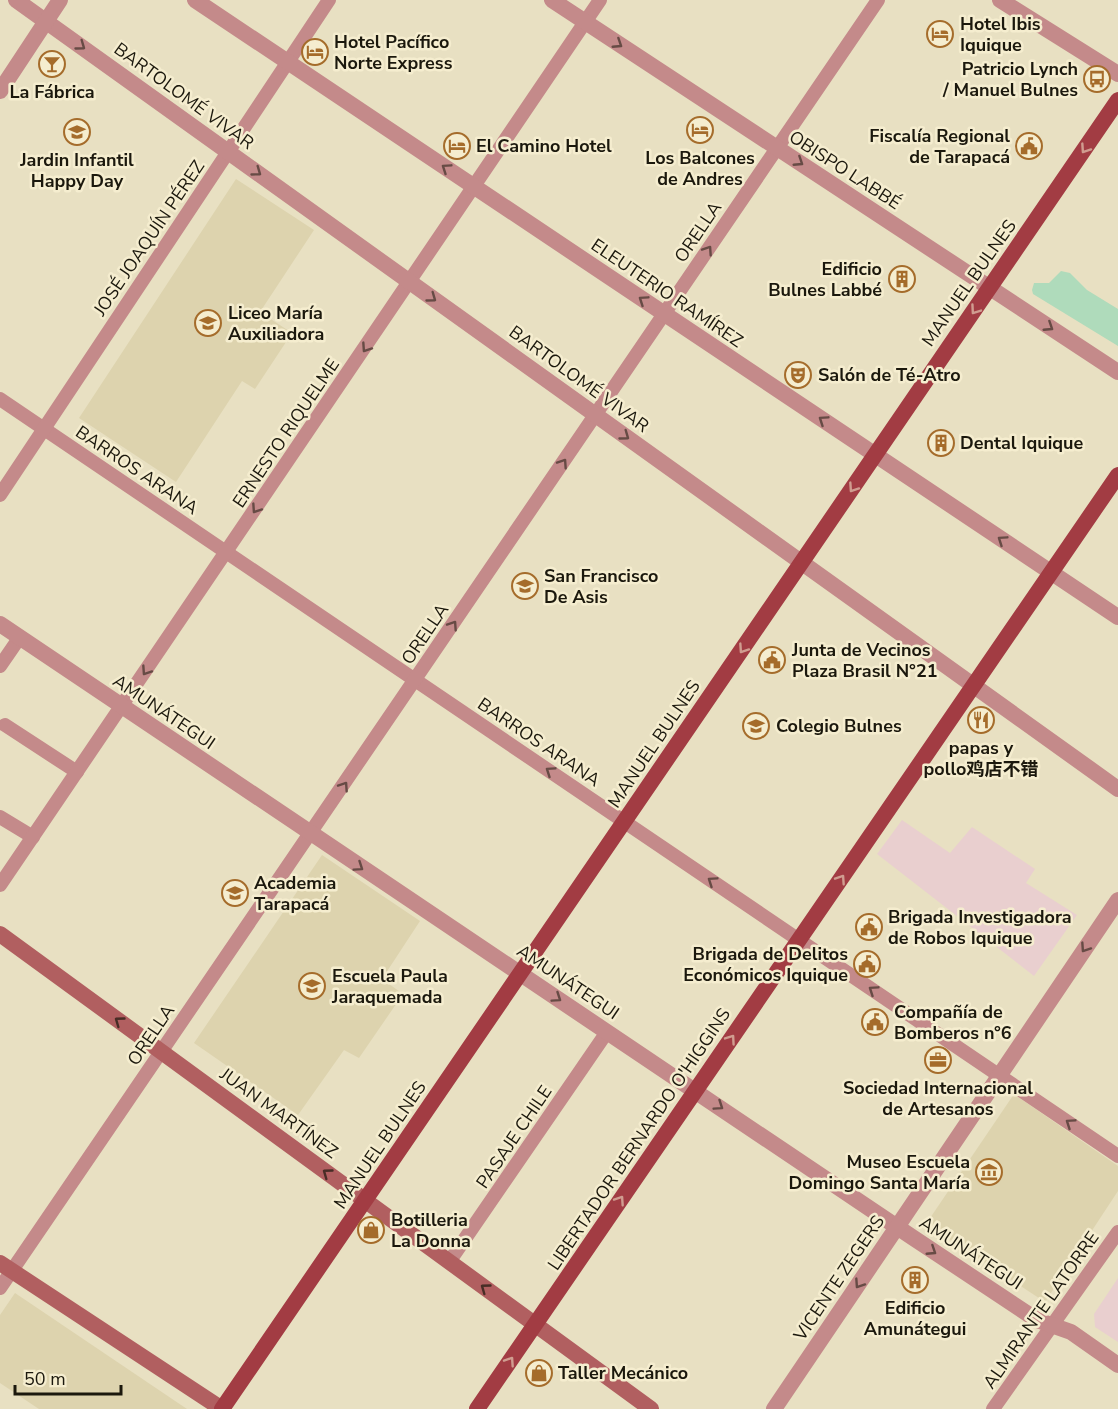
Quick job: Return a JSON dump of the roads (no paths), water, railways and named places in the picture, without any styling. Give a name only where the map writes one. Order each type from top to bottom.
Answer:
[{"type":"main road","name":"MANUEL BULNES","points":[[222,1409],[1118,100]]},
{"type":"main road","name":"LIBERTADOR BERNARDO O'HIGGINS","points":[[477,1409],[1118,475]]},
{"type":"main road","name":"JUAN MARTÍNEZ","points":[[0,934],[651,1409]]},
{"type":"main road","points":[[6,1267],[222,1409]]},
{"type":"street","name":"BARTOLOMÉ VIVAR","points":[[16,0],[1118,789]]},
{"type":"street","points":[[0,91],[60,0]]},
{"type":"street","name":"ELEUTERIO RAMÍREZ","points":[[195,0],[1118,617]]},
{"type":"street","name":"JOSÉ JOAQUÍN PÉREZ","points":[[0,495],[329,0]]},
{"type":"street","name":"OBISPO LABBÉ","points":[[552,0],[1118,372]]},
{"type":"street","name":"ERNESTO RIQUELME","points":[[0,885],[600,0]]},
{"type":"street","name":"ORELLA","points":[[0,1288],[6,1267],[161,1052],[878,0]]},
{"type":"street","points":[[1000,0],[1118,74]]},
{"type":"street","name":"BARROS ARANA","points":[[0,399],[1118,1156]]},
{"type":"street","name":"AMUNÁTEGUI","points":[[0,624],[1037,1320],[1051,1327],[1071,1332],[1118,1365]]},
{"type":"street","points":[[0,666],[20,637]]},
{"type":"street","points":[[5,725],[77,772]]},
{"type":"street","points":[[0,818],[33,837]]},
{"type":"street","name":"VICENTE ZEGERS","points":[[774,1409],[1118,900]]},
{"type":"street","name":"PASAJE CHILE","points":[[449,1262],[608,1032]]},
{"type":"street","name":"ALMIRANTE LATORRE","points":[[993,1409],[1118,1232]]},
{"type":"place","name":"Hotel Ibis Iquique","points":[[940,34]]},
{"type":"place","name":"Hotel Pacífico Norte Express","points":[[315,52]]},
{"type":"place","name":"La Fábrica","points":[[52,64]]},
{"type":"place","name":"Patricio Lynch / Manuel Bulnes","points":[[1097,79]]},
{"type":"place","name":"Los Balcones de Andres","points":[[700,130]]},
{"type":"place","name":"Jardin Infantil Happy Day","points":[[77,132]]},
{"type":"place","name":"El Camino Hotel","points":[[457,146]]},
{"type":"place","name":"Fiscalía Regional de Tarapacá","points":[[1029,146]]},
{"type":"place","name":"Edificio Bulnes Labbé","points":[[902,279]]},
{"type":"place","name":"Liceo María Auxiliadora","points":[[208,323]]},
{"type":"place","name":"Salón de Té-Atro","points":[[798,375]]},
{"type":"place","name":"Dental Iquique","points":[[941,443]]},
{"type":"place","name":"San Francisco De Asis","points":[[525,586]]},
{"type":"place","name":"Junta de Vecinos Plaza Brasil N°21","points":[[772,660]]},
{"type":"place","name":"papas y pollo鸡店不错","points":[[981,720]]},
{"type":"place","name":"Colegio Bulnes","points":[[756,726]]},
{"type":"place","name":"Academia Tarapacá","points":[[235,893]]},
{"type":"place","name":"Brigada Investigadora de Robos Iquique","points":[[869,927]]},
{"type":"place","name":"Brigada de Delitos Económicos Iquique","points":[[867,964]]},
{"type":"place","name":"Escuela Paula Jaraquemada","points":[[312,986]]},
{"type":"place","name":"Compañía de Bomberos n°6","points":[[875,1022]]},
{"type":"place","name":"Sociedad Internacional de Artesanos","points":[[938,1060]]},
{"type":"place","name":"Museo Escuela Domingo Santa María","points":[[989,1172]]},
{"type":"place","name":"Botilleria La Donna","points":[[371,1230]]},
{"type":"place","name":"Edificio Amunátegui","points":[[915,1280]]},
{"type":"place","name":"Taller Mecánico","points":[[539,1373]]}]
